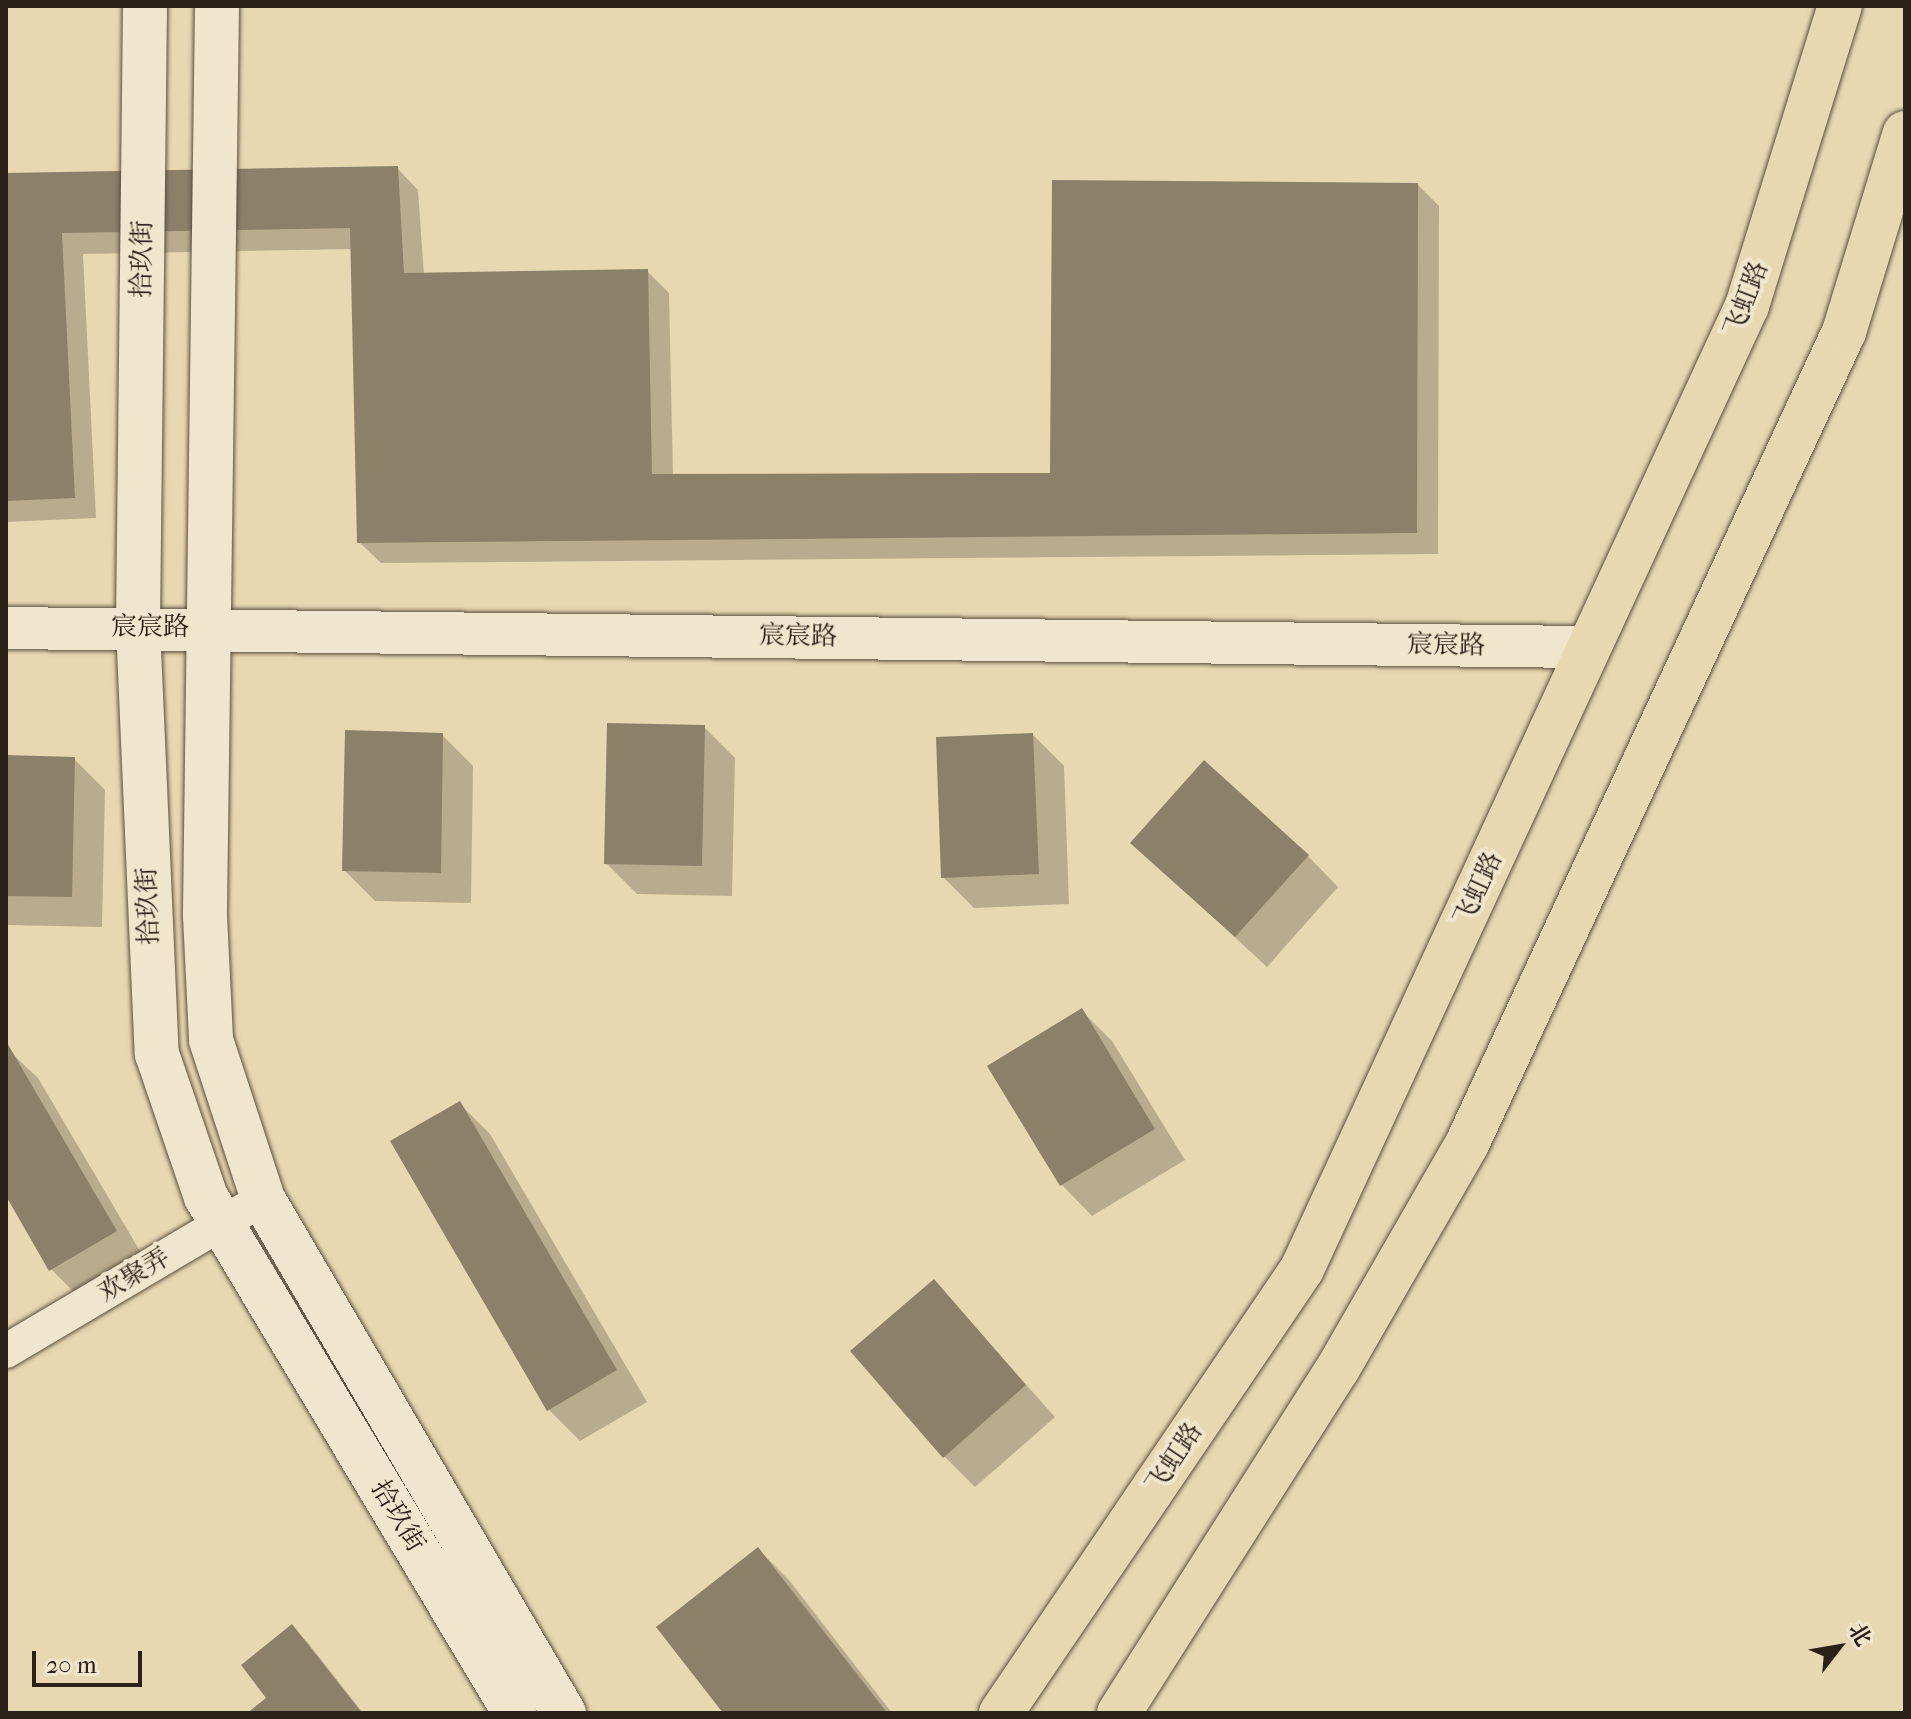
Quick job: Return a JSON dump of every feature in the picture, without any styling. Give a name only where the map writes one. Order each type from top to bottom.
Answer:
[{"type":"main road","name":"拾玖街","points":[[145,6],[138,626],[157,1054],[178,1132],[223,1222],[515,1713]]},
{"type":"main road","name":"拾玖街","points":[[217,6],[208,627],[211,1040],[263,1199],[564,1713]]},
{"type":"main road","name":"飞虹路","points":[[1001,1713],[1302,1269],[1747,306],[1840,6]]},
{"type":"main road","points":[[1119,1713],[1337,1370],[1467,1144],[1844,332],[1905,133]]},
{"type":"street","name":"宸宸路","points":[[6,628],[138,626],[1589,647]]},
{"type":"street","name":"欢聚弄","points":[[6,1351],[263,1199]]},
{"type":"building","points":[[398,166],[404,273],[648,269],[652,474],[1050,473],[1052,180],[1418,183],[1417,533],[357,543],[350,228],[62,233],[75,498],[6,501],[6,173]]},
{"type":"building","points":[[607,723],[705,725],[702,866],[604,864]]},
{"type":"building","points":[[345,730],[443,733],[441,873],[342,871]]},
{"type":"building","points":[[1033,733],[1039,874],[941,878],[936,737]]},
{"type":"building","points":[[6,755],[75,757],[72,897],[6,896]]},
{"type":"building","points":[[1204,760],[1309,855],[1235,937],[1130,843]]},
{"type":"building","points":[[1082,1008],[1155,1129],[1060,1186],[987,1066]]},
{"type":"building","points":[[6,1041],[117,1231],[49,1271],[6,1196]]},
{"type":"building","points":[[460,1101],[617,1370],[547,1411],[390,1141]]},
{"type":"building","points":[[934,1279],[1026,1385],[943,1458],[850,1351]]},
{"type":"building","points":[[758,1547],[885,1710],[881,1713],[723,1713],[656,1627]]},
{"type":"building","points":[[292,1624],[362,1713],[247,1713],[266,1698],[241,1665]]}]
